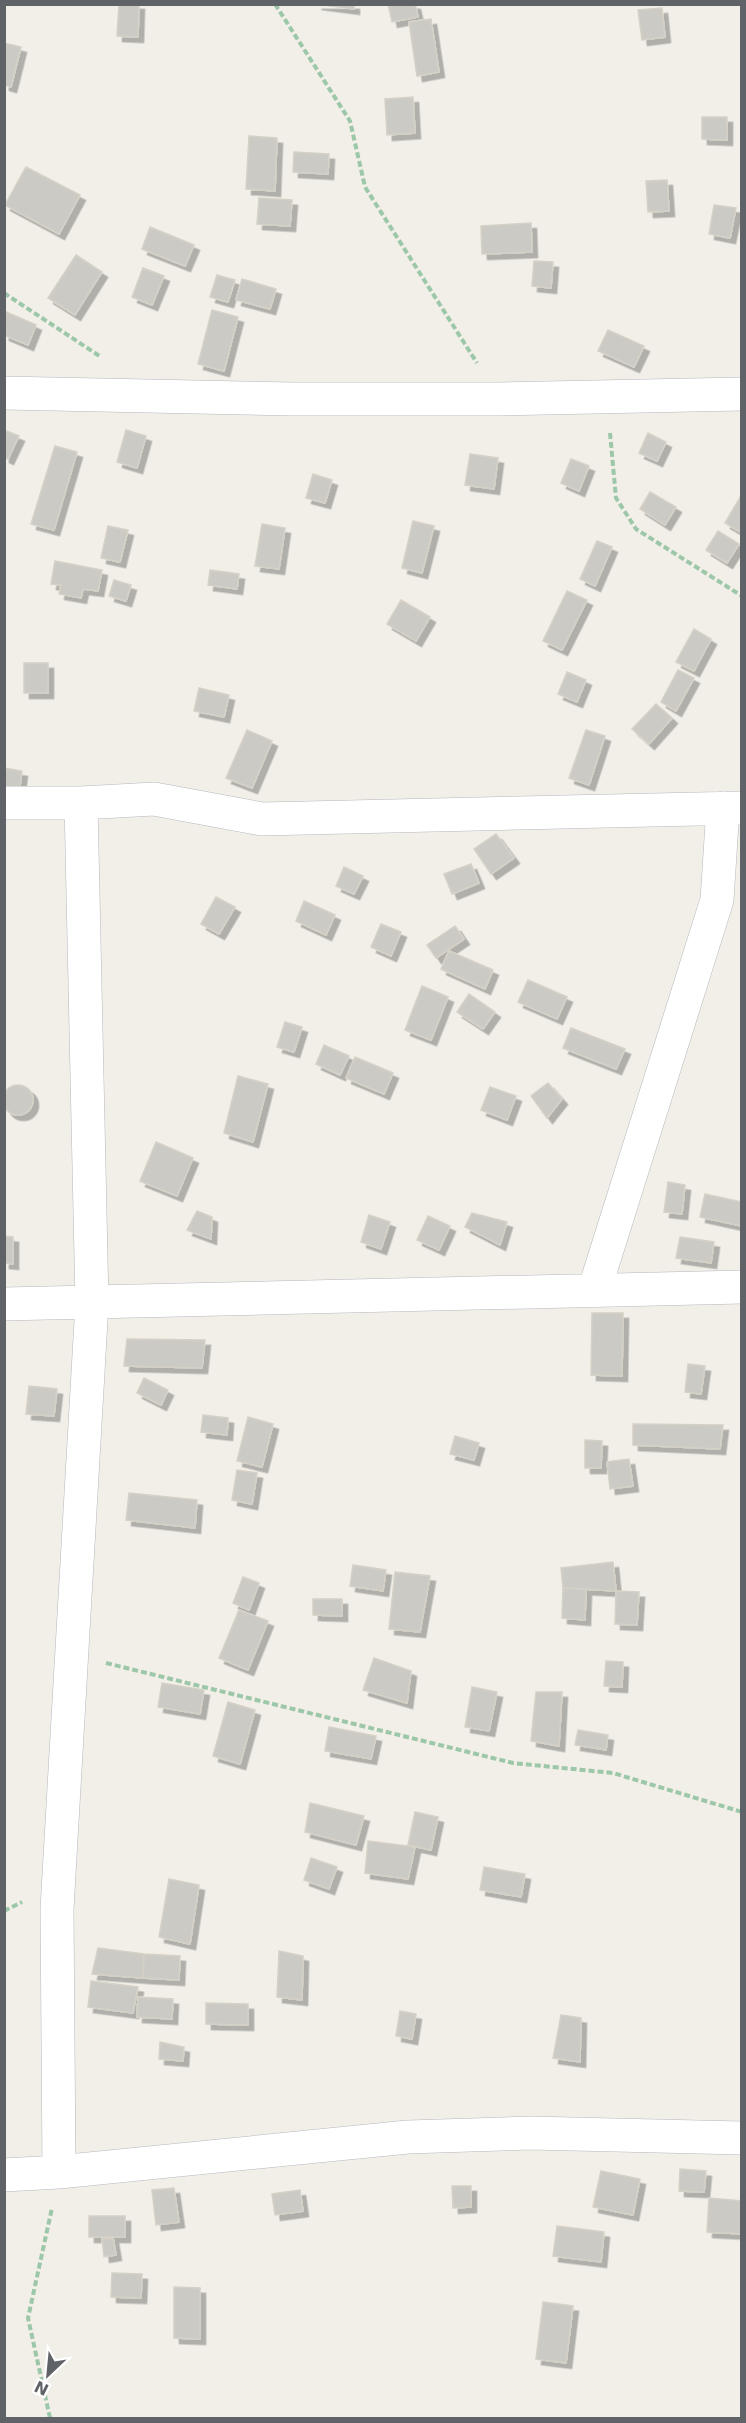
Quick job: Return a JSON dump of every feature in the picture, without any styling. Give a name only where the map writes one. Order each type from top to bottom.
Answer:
[{"type":"street","points":[[4,393],[292,399],[500,399],[606,395],[741,394]]},
{"type":"street","points":[[4,803],[81,803],[154,799],[262,819],[732,808],[717,900],[594,1291]]},
{"type":"street","points":[[59,2172],[57,1909],[92,1303],[81,803]]},
{"type":"street","points":[[4,1304],[741,1287]]},
{"type":"street","points":[[4,2175],[59,2172],[408,2137],[530,2133],[741,2138]]},
{"type":"path","points":[[275,4],[350,121],[366,187],[500,399]]},
{"type":"path","points":[[4,292],[107,362]]},
{"type":"path","points":[[606,395],[616,498],[636,529],[741,596]]},
{"type":"path","points":[[72,1655],[513,1763],[613,1773],[741,1812]]},
{"type":"path","points":[[50,2418],[28,2318],[59,2172]]},
{"type":"building","points":[[119,4],[139,4],[138,37],[117,36]]},
{"type":"building","points":[[316,4],[354,4],[354,9]]},
{"type":"building","points":[[388,4],[415,4],[418,17],[392,22]]},
{"type":"building","points":[[662,8],[665,37],[642,40],[638,10]]},
{"type":"building","points":[[431,19],[439,72],[417,76],[409,22]]},
{"type":"building","points":[[4,43],[21,47],[11,87],[4,85]]},
{"type":"building","points":[[413,97],[415,133],[387,135],[385,99]]},
{"type":"building","points":[[702,117],[727,117],[727,140],[702,139]]},
{"type":"building","points":[[249,136],[277,138],[275,191],[246,189]]},
{"type":"building","points":[[294,152],[329,154],[328,174],[293,172]]},
{"type":"building","points":[[26,167],[80,195],[59,234],[5,205]]},
{"type":"building","points":[[667,180],[669,211],[648,212],[646,181]]},
{"type":"building","points":[[259,198],[292,200],[290,226],[257,224]]},
{"type":"building","points":[[714,205],[736,208],[730,238],[709,234]]},
{"type":"building","points":[[531,223],[532,252],[482,254],[481,226]]},
{"type":"building","points":[[150,227],[194,245],[185,266],[142,249]]},
{"type":"building","points":[[76,255],[102,272],[75,315],[48,298]]},
{"type":"building","points":[[534,261],[553,262],[551,288],[532,286]]},
{"type":"building","points":[[143,268],[164,276],[152,305],[132,297]]},
{"type":"building","points":[[217,275],[235,280],[228,302],[210,297]]},
{"type":"building","points":[[242,279],[276,289],[270,309],[236,300]]},
{"type":"building","points":[[212,310],[238,317],[224,371],[198,364]]},
{"type":"building","points":[[4,311],[36,325],[28,345],[4,335]]},
{"type":"building","points":[[608,330],[644,346],[634,367],[598,351]]},
{"type":"building","points":[[4,430],[19,436],[8,459],[4,457]]},
{"type":"building","points":[[126,430],[146,436],[137,468],[117,462]]},
{"type":"building","points":[[648,433],[666,442],[657,461],[639,453]]},
{"type":"building","points":[[55,446],[77,452],[54,530],[31,524]]},
{"type":"building","points":[[470,454],[498,458],[494,489],[465,485]]},
{"type":"building","points":[[571,459],[589,466],[579,491],[561,483]]},
{"type":"building","points":[[313,474],[332,480],[325,503],[306,498]]},
{"type":"building","points":[[650,492],[676,507],[665,525],[640,509]]},
{"type":"building","points":[[742,494],[742,533],[725,523]]},
{"type":"building","points":[[413,521],[434,526],[422,573],[402,568]]},
{"type":"building","points":[[262,524],[285,528],[279,569],[255,566]]},
{"type":"building","points":[[108,526],[128,530],[120,562],[101,558]]},
{"type":"building","points":[[718,531],[739,544],[727,563],[706,550]]},
{"type":"building","points":[[597,541],[612,547],[595,586],[580,579]]},
{"type":"building","points":[[55,561],[102,570],[98,591],[83,589],[81,598],[59,594],[61,585],[51,584]]},
{"type":"building","points":[[210,570],[239,574],[237,589],[208,585]]},
{"type":"building","points":[[114,580],[131,585],[126,601],[109,596]]},
{"type":"building","points":[[567,591],[587,600],[562,650],[543,641]]},
{"type":"building","points":[[401,600],[430,617],[416,641],[387,624]]},
{"type":"building","points":[[694,629],[711,639],[694,671],[676,662]]},
{"type":"building","points":[[24,663],[48,663],[48,693],[24,693]]},
{"type":"building","points":[[678,670],[694,678],[676,711],[661,702]]},
{"type":"building","points":[[567,672],[586,680],[577,702],[558,694]]},
{"type":"building","points":[[199,688],[229,695],[224,717],[194,711]]},
{"type":"building","points":[[656,704],[672,718],[649,744],[632,729]]},
{"type":"building","points":[[247,730],[272,741],[252,788],[226,778]]},
{"type":"building","points":[[586,730],[605,736],[589,785],[569,778]]},
{"type":"building","points":[[4,768],[22,771],[19,793],[4,791]]},
{"type":"building","points":[[496,834],[514,858],[491,874],[474,849]]},
{"type":"building","points":[[471,864],[479,883],[452,894],[444,874]]},
{"type":"building","points":[[344,867],[363,876],[354,894],[336,886]]},
{"type":"building","points":[[216,897],[235,907],[219,934],[201,924]]},
{"type":"building","points":[[304,901],[335,915],[326,935],[296,921]]},
{"type":"building","points":[[381,924],[401,932],[391,956],[371,947]]},
{"type":"building","points":[[455,926],[464,939],[436,958],[427,945]]},
{"type":"building","points":[[449,951],[493,970],[485,989],[441,969]]},
{"type":"building","points":[[528,980],[567,997],[557,1019],[518,1002]]},
{"type":"building","points":[[422,986],[448,997],[431,1040],[405,1030]]},
{"type":"building","points":[[469,994],[495,1012],[483,1029],[457,1012]]},
{"type":"building","points":[[285,1022],[302,1027],[294,1052],[277,1047]]},
{"type":"building","points":[[571,1028],[625,1049],[616,1069],[563,1048]]},
{"type":"building","points":[[324,1045],[349,1056],[340,1075],[316,1064]]},
{"type":"building","points":[[355,1057],[393,1073],[384,1094],[346,1078]]},
{"type":"building","points":[[238,1076],[268,1084],[253,1142],[224,1133]]},
{"type":"building","points":[[548,1083],[562,1099],[547,1118],[531,1096]]},
{"type":"building","points":[[18,1085],[29,1089],[33,1100],[29,1111],[18,1115],[7,1111],[3,1100],[7,1089]]},
{"type":"building","points":[[490,1087],[516,1096],[507,1120],[481,1110]]},
{"type":"building","points":[[156,1142],[193,1158],[177,1196],[140,1181]]},
{"type":"building","points":[[668,1182],[685,1185],[682,1214],[664,1212]]},
{"type":"building","points":[[705,1194],[742,1202],[742,1226],[700,1217]]},
{"type":"building","points":[[197,1211],[212,1217],[211,1239],[187,1230]]},
{"type":"building","points":[[472,1213],[507,1222],[500,1245],[465,1227]]},
{"type":"building","points":[[369,1215],[390,1222],[381,1249],[361,1242]]},
{"type":"building","points":[[428,1216],[450,1226],[439,1250],[417,1240]]},
{"type":"building","points":[[4,1236],[13,1237],[13,1264],[4,1263]]},
{"type":"building","points":[[680,1237],[714,1242],[711,1263],[676,1258]]},
{"type":"building","points":[[592,1313],[623,1313],[622,1376],[591,1375]]},
{"type":"building","points":[[127,1339],[205,1340],[202,1368],[124,1366]]},
{"type":"building","points":[[688,1364],[705,1366],[701,1394],[685,1392]]},
{"type":"building","points":[[144,1378],[168,1390],[161,1405],[137,1393]]},
{"type":"building","points":[[29,1386],[57,1389],[54,1416],[26,1414]]},
{"type":"building","points":[[203,1415],[228,1418],[227,1435],[201,1432]]},
{"type":"building","points":[[248,1417],[273,1424],[262,1467],[237,1461]]},
{"type":"building","points":[[633,1424],[723,1425],[720,1449],[633,1445]]},
{"type":"building","points":[[455,1436],[479,1443],[474,1460],[450,1454]]},
{"type":"building","points":[[585,1440],[602,1441],[601,1468],[585,1468]]},
{"type":"building","points":[[629,1459],[633,1486],[610,1489],[607,1462]]},
{"type":"building","points":[[237,1470],[257,1473],[252,1504],[232,1500]]},
{"type":"building","points":[[129,1493],[197,1500],[195,1528],[126,1520]]},
{"type":"building","points":[[613,1562],[616,1591],[563,1588],[561,1568]]},
{"type":"building","points":[[353,1565],[386,1570],[383,1591],[350,1586]]},
{"type":"building","points":[[395,1572],[430,1576],[420,1632],[389,1629]]},
{"type":"building","points":[[243,1577],[259,1583],[249,1610],[233,1603]]},
{"type":"building","points":[[563,1588],[586,1589],[585,1620],[562,1618]]},
{"type":"building","points":[[616,1591],[639,1592],[637,1625],[615,1624]]},
{"type":"building","points":[[313,1599],[342,1599],[342,1616],[313,1615]]},
{"type":"building","points":[[239,1610],[268,1621],[248,1670],[219,1658]]},
{"type":"building","points":[[374,1658],[411,1671],[407,1703],[363,1690]]},
{"type":"building","points":[[606,1661],[623,1662],[622,1687],[604,1686]]},
{"type":"building","points":[[162,1683],[204,1690],[200,1714],[158,1707]]},
{"type":"building","points":[[472,1687],[497,1692],[489,1731],[465,1727]]},
{"type":"building","points":[[536,1692],[562,1692],[559,1746],[531,1741]]},
{"type":"building","points":[[228,1702],[255,1710],[240,1764],[213,1756]]},
{"type":"building","points":[[329,1727],[376,1736],[371,1759],[325,1751]]},
{"type":"building","points":[[578,1730],[608,1735],[606,1750],[575,1745]]},
{"type":"building","points":[[310,1803],[364,1816],[356,1845],[305,1832]]},
{"type":"building","points":[[415,1812],[438,1817],[431,1850],[408,1845]]},
{"type":"building","points":[[368,1841],[415,1847],[408,1879],[365,1873]]},
{"type":"building","points":[[311,1858],[337,1867],[329,1889],[304,1880]]},
{"type":"building","points":[[484,1867],[525,1874],[521,1897],[480,1890]]},
{"type":"building","points":[[169,1879],[199,1885],[190,1944],[159,1937]]},
{"type":"building","points":[[98,1948],[144,1954],[143,1978],[92,1974]]},
{"type":"building","points":[[279,1951],[303,1956],[302,2000],[277,1997]]},
{"type":"building","points":[[144,1954],[180,1956],[179,1980],[143,1978]]},
{"type":"building","points":[[91,1981],[138,1987],[133,2013],[88,2007]]},
{"type":"building","points":[[138,1997],[173,1999],[172,2019],[137,2017]]},
{"type":"building","points":[[206,2003],[248,2004],[248,2025],[206,2024]]},
{"type":"building","points":[[400,2011],[416,2014],[412,2039],[396,2036]]},
{"type":"building","points":[[561,2015],[581,2018],[580,2062],[553,2058]]},
{"type":"building","points":[[160,2042],[184,2047],[183,2061],[159,2059]]},
{"type":"building","points":[[680,2169],[706,2171],[704,2192],[679,2191]]},
{"type":"building","points":[[601,2171],[640,2179],[633,2215],[593,2207]]},
{"type":"building","points":[[452,2186],[471,2186],[471,2207],[453,2208]]},
{"type":"building","points":[[174,2188],[179,2222],[156,2225],[152,2190]]},
{"type":"building","points":[[300,2190],[303,2211],[275,2215],[272,2194]]},
{"type":"building","points":[[709,2198],[742,2201],[742,2234],[707,2232]]},
{"type":"building","points":[[89,2216],[125,2216],[125,2237],[89,2237]]},
{"type":"building","points":[[557,2226],[604,2232],[601,2262],[553,2256]]},
{"type":"building","points":[[113,2238],[116,2255],[104,2257],[102,2239]]},
{"type":"building","points":[[112,2273],[142,2274],[141,2298],[111,2297]]},
{"type":"building","points":[[174,2287],[200,2288],[200,2339],[174,2338]]},
{"type":"building","points":[[543,2302],[573,2306],[566,2363],[536,2359]]}]
